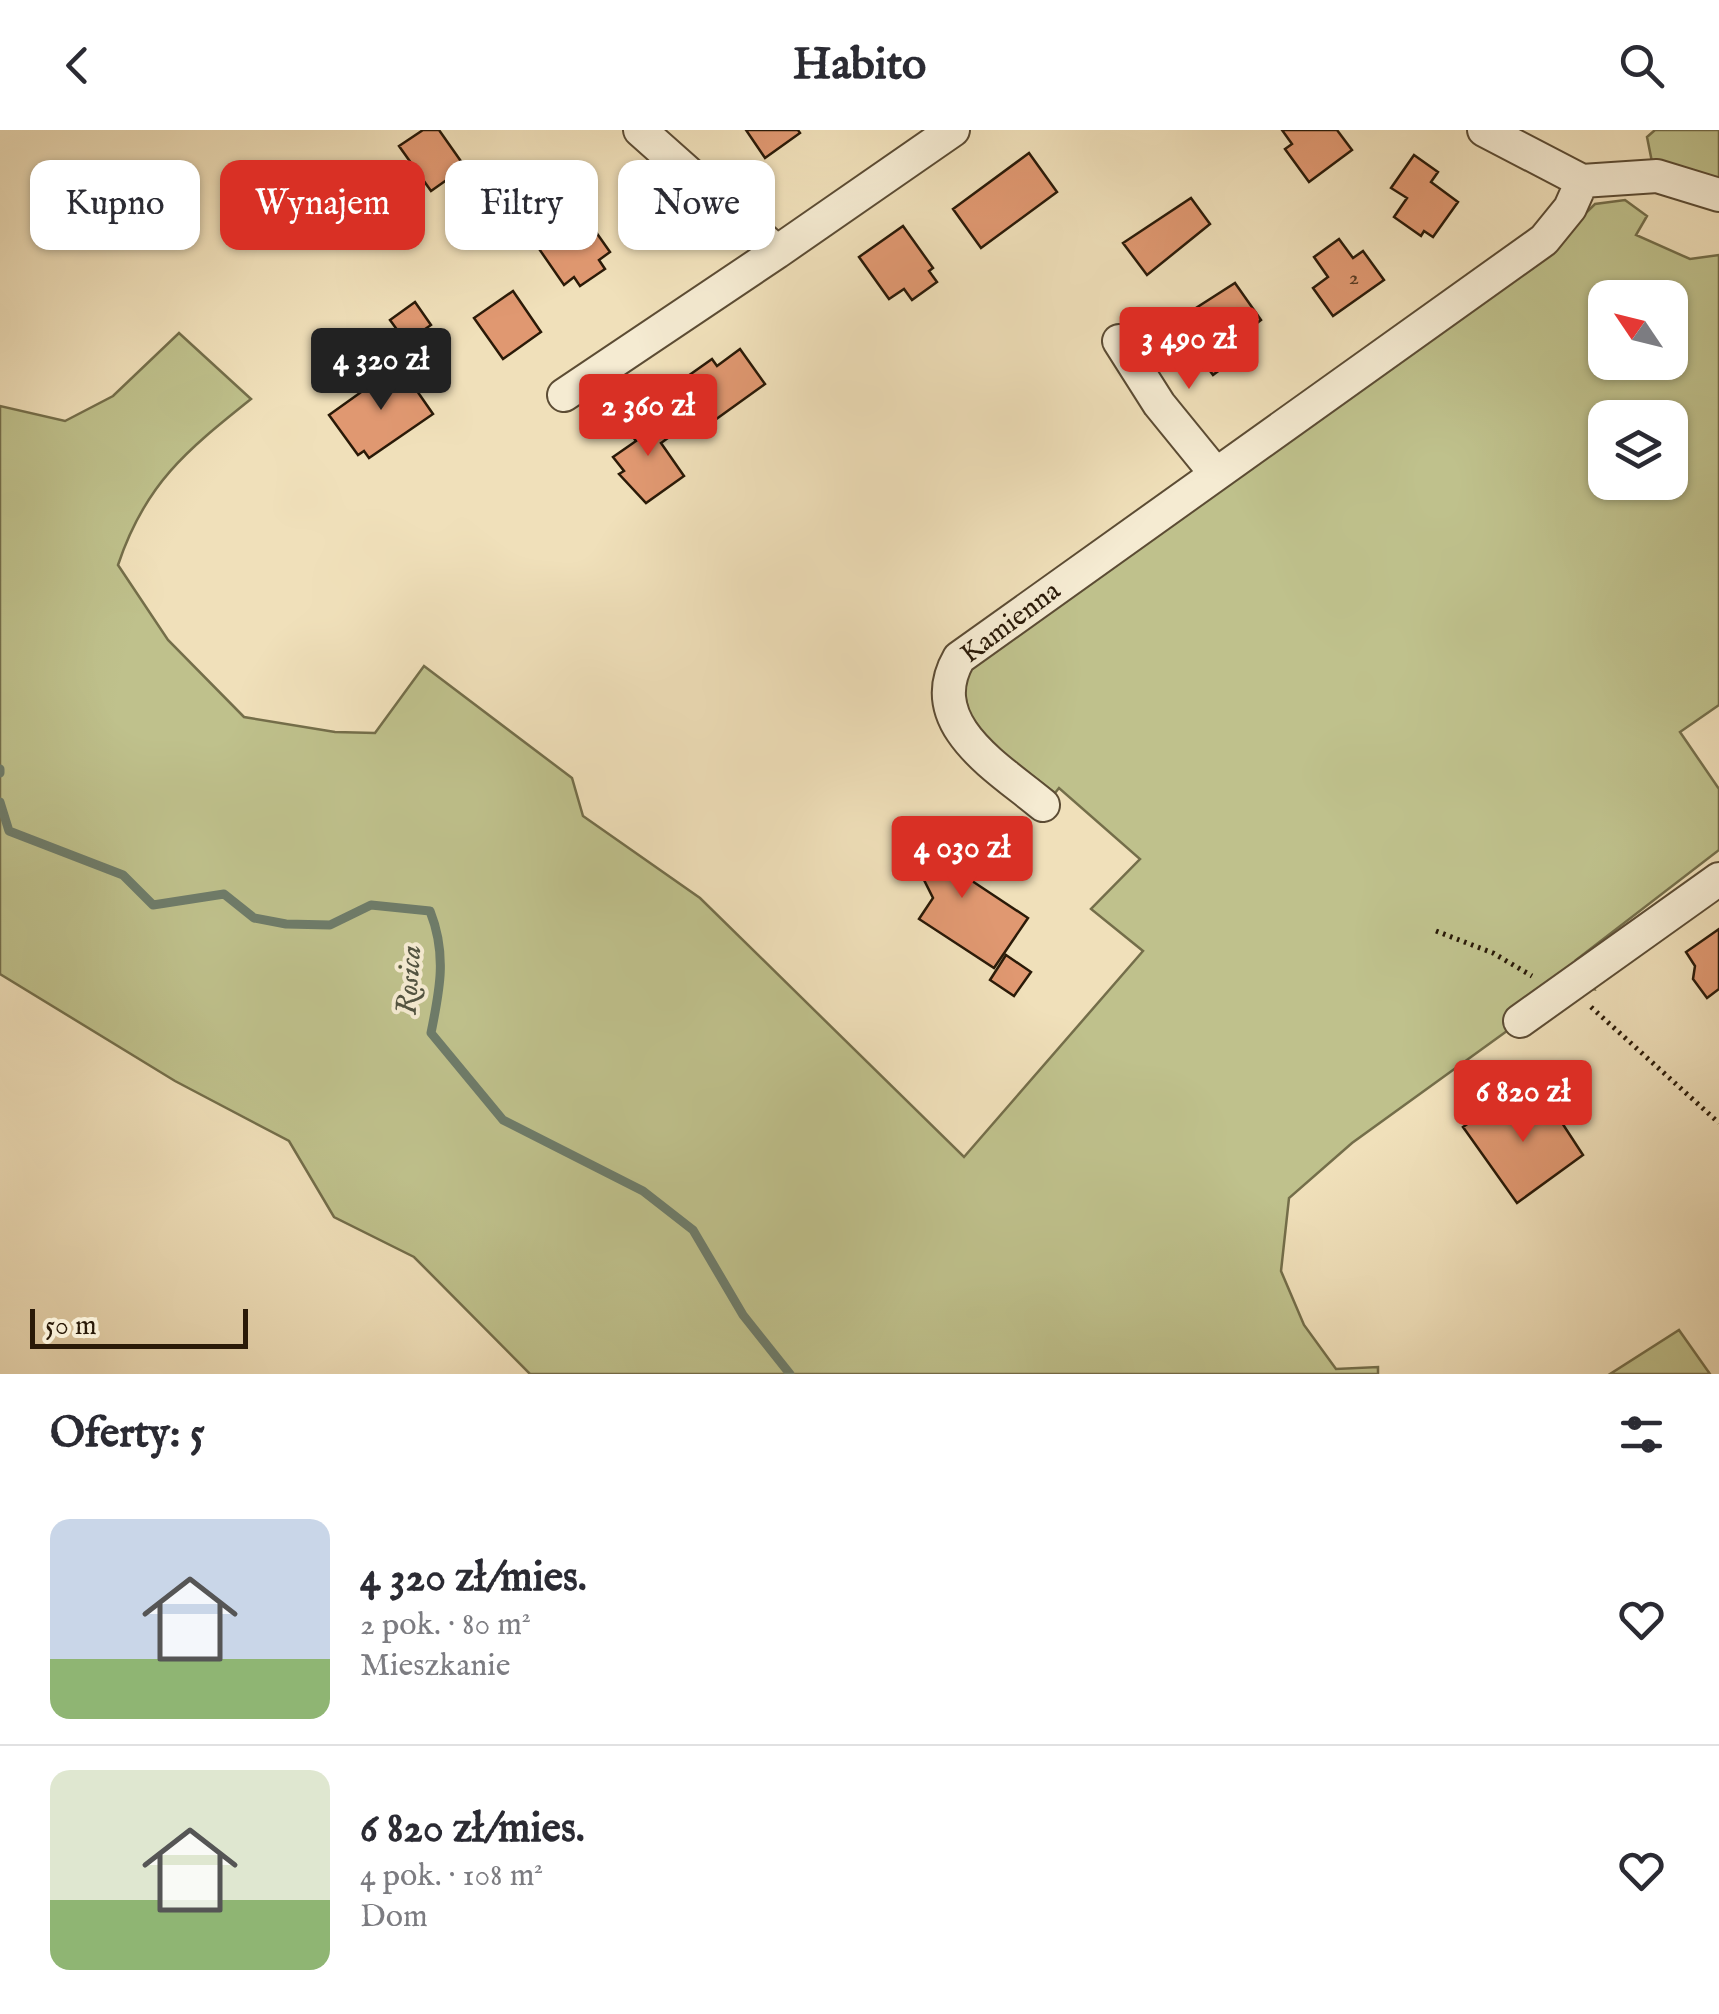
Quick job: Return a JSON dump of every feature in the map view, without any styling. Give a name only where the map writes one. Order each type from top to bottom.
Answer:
[{"type":"street","points":[[640,130],[778,252]]},
{"type":"street","points":[[564,395],[954,130]]},
{"type":"street","points":[[1484,130],[1582,181],[1657,176],[1719,195]]},
{"type":"street","name":"Kamienna","points":[[1043,805],[973,747],[950,715],[948,676],[959,658],[1544,240],[1570,208],[1582,181]]},
{"type":"street","points":[[1119,342],[1159,404],[1216,474]]},
{"type":"street","points":[[1520,1022],[1719,879]]},
{"type":"green space","points":[[1655,130],[1719,130],[1719,187],[1653,167],[1647,137]]},
{"type":"green space","points":[[1625,200],[1647,216],[1636,235],[1690,259],[1719,255],[1719,705],[1680,732],[1719,789],[1719,850],[1576,960],[1594,989],[1572,984],[1352,1143],[1289,1198],[1281,1271],[1304,1325],[1336,1369],[1378,1367],[1378,1374],[530,1374],[414,1257],[334,1217],[289,1141],[175,1081],[0,974],[0,406],[65,421],[113,396],[179,333],[251,399],[170,471],[141,512],[118,565],[168,640],[244,717],[335,732],[375,733],[424,666],[572,778],[583,816],[700,898],[964,1157],[1143,951],[1091,909],[1140,859],[1059,788],[1055,793],[987,741],[971,722],[960,673],[1551,247],[1595,204]]},
{"type":"green space","points":[[1679,1330],[1710,1374],[1610,1374]]},
{"type":"building","points":[[423,130],[439,130],[460,160],[445,160],[445,181],[431,191],[425,183],[425,160],[409,160],[399,146]]},
{"type":"building","points":[[746,130],[798,130],[800,133],[765,158]]},
{"type":"building","points":[[1282,130],[1337,130],[1352,150],[1309,182],[1285,149],[1292,144]]},
{"type":"building","points":[[1029,153],[1057,192],[981,248],[953,209]]},
{"type":"building","points":[[1414,155],[1438,172],[1431,182],[1458,202],[1433,237],[1424,231],[1421,236],[1394,217],[1407,198],[1391,188]]},
{"type":"building","points":[[1191,198],[1210,224],[1147,275],[1123,243]]},
{"type":"building","points":[[903,226],[933,268],[929,271],[937,282],[912,300],[904,289],[889,299],[859,257]]},
{"type":"building","points":[[598,235],[610,252],[599,260],[605,269],[580,286],[574,277],[564,285],[540,250],[598,250]]},
{"type":"building","points":[[1339,239],[1353,258],[1363,251],[1384,280],[1333,316],[1313,288],[1328,277],[1314,257]]},
{"type":"building","points":[[1235,283],[1261,320],[1239,337],[1248,349],[1213,375],[1174,322]]},
{"type":"building","points":[[513,291],[541,332],[503,359],[474,318]]},
{"type":"building","points":[[415,302],[431,325],[406,342],[390,320]]},
{"type":"building","points":[[740,349],[765,384],[708,425],[678,383],[712,359],[717,366]]},
{"type":"building","points":[[399,365],[433,414],[369,458],[364,451],[358,455],[329,415]]},
{"type":"building","points":[[648,409],[668,438],[661,443],[684,476],[646,503],[619,474],[624,471],[613,457],[636,441],[625,426]]},
{"type":"building","points":[[937,823],[963,875],[1028,918],[994,968],[919,919],[933,898],[904,840]]},
{"type":"building","points":[[1719,929],[1719,989],[1707,998],[1693,979],[1695,966],[1686,952]]},
{"type":"building","points":[[1006,955],[1031,972],[1014,996],[990,980]]},
{"type":"building","points":[[1515,1091],[1533,1118],[1551,1106],[1583,1155],[1517,1203],[1463,1127]]},
{"type":"waterway","name":"Rosica","points":[[0,802],[9,831],[123,875],[153,905],[224,894],[254,918],[286,924],[330,925],[371,905],[430,911],[440,957],[431,1033],[503,1120],[643,1191],[693,1230],[743,1315],[790,1374]]}]
